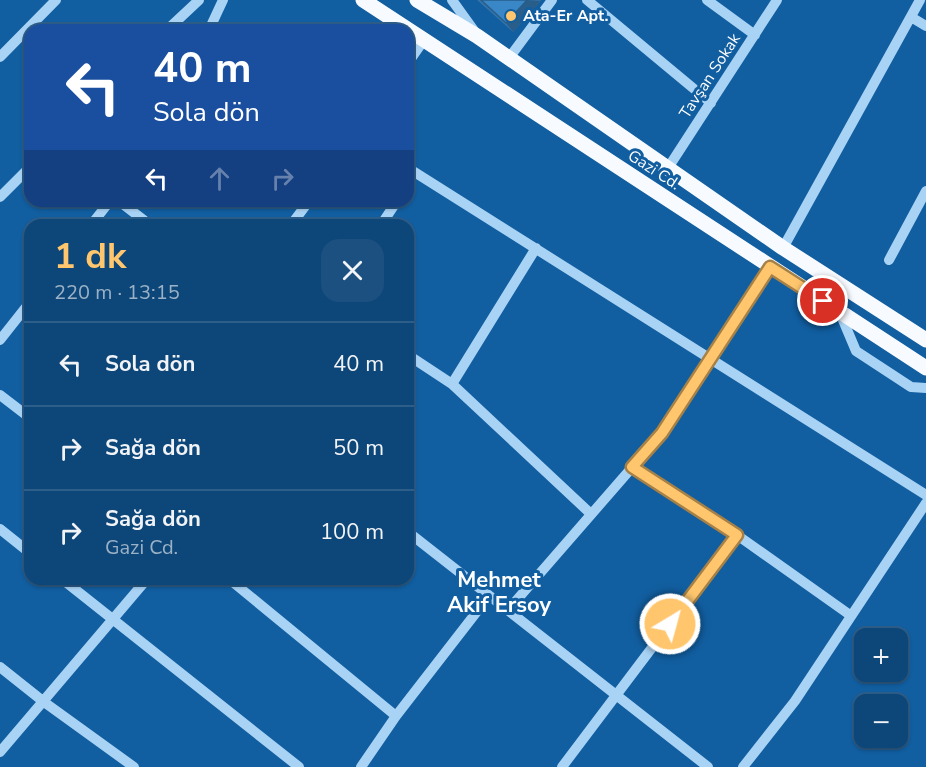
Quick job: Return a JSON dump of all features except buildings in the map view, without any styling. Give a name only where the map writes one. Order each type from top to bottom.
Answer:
[{"type":"main road","name":"Gazi Cd.","points":[[363,0],[400,24]]},
{"type":"main road","name":"Gazi Cd.","points":[[417,0],[477,36],[783,248],[926,340]]},
{"type":"main road","name":"Gazi Cd.","points":[[414,33],[926,368]]},
{"type":"street","points":[[32,24],[56,0]]},
{"type":"street","points":[[173,24],[199,0]]},
{"type":"street","points":[[212,24],[224,0]]},
{"type":"street","points":[[452,0],[477,36]]},
{"type":"street","points":[[509,58],[552,0]]},
{"type":"street","points":[[587,0],[711,103]]},
{"type":"street","points":[[707,0],[754,35]]},
{"type":"street","name":"Tavşan Sokak","points":[[668,168],[777,0]]},
{"type":"street","points":[[783,248],[920,0]]},
{"type":"street","points":[[911,17],[926,26]]},
{"type":"street","points":[[0,57],[24,33]]},
{"type":"street","points":[[414,54],[424,40]]},
{"type":"street","points":[[414,171],[926,495]]},
{"type":"street","points":[[0,197],[24,173]]},
{"type":"street","points":[[890,260],[926,191]]},
{"type":"street","points":[[96,219],[105,207]]},
{"type":"street","points":[[127,207],[142,219]]},
{"type":"street","points":[[452,384],[536,248]]},
{"type":"street","points":[[507,610],[662,433],[770,267]]},
{"type":"street","points":[[0,340],[24,310]]},
{"type":"street","points":[[840,313],[856,351],[911,387],[926,388]]},
{"type":"street","points":[[414,359],[452,384],[591,514]]},
{"type":"street","points":[[0,395],[24,413]]},
{"type":"street","points":[[632,467],[737,535],[850,615]]},
{"type":"street","points":[[743,767],[795,701],[926,503]]},
{"type":"street","points":[[0,529],[24,548]]},
{"type":"street","points":[[562,767],[737,535]]},
{"type":"street","points":[[414,537],[708,767]]},
{"type":"street","points":[[70,585],[298,767]]},
{"type":"street","points":[[0,752],[142,585]]},
{"type":"street","points":[[236,585],[396,716]]},
{"type":"street","points":[[361,767],[396,716],[489,596]]},
{"type":"street","points":[[0,667],[134,767]]},
{"type":"place","name":"Ata-Er Apt.","points":[[511,16]]},
{"type":"district","name":"Mehmet Akif Ersoy","points":[[499,592]]},
{"type":"route","points":[[670,624],[737,535],[632,467],[662,433],[770,267],[823,301]]}]
